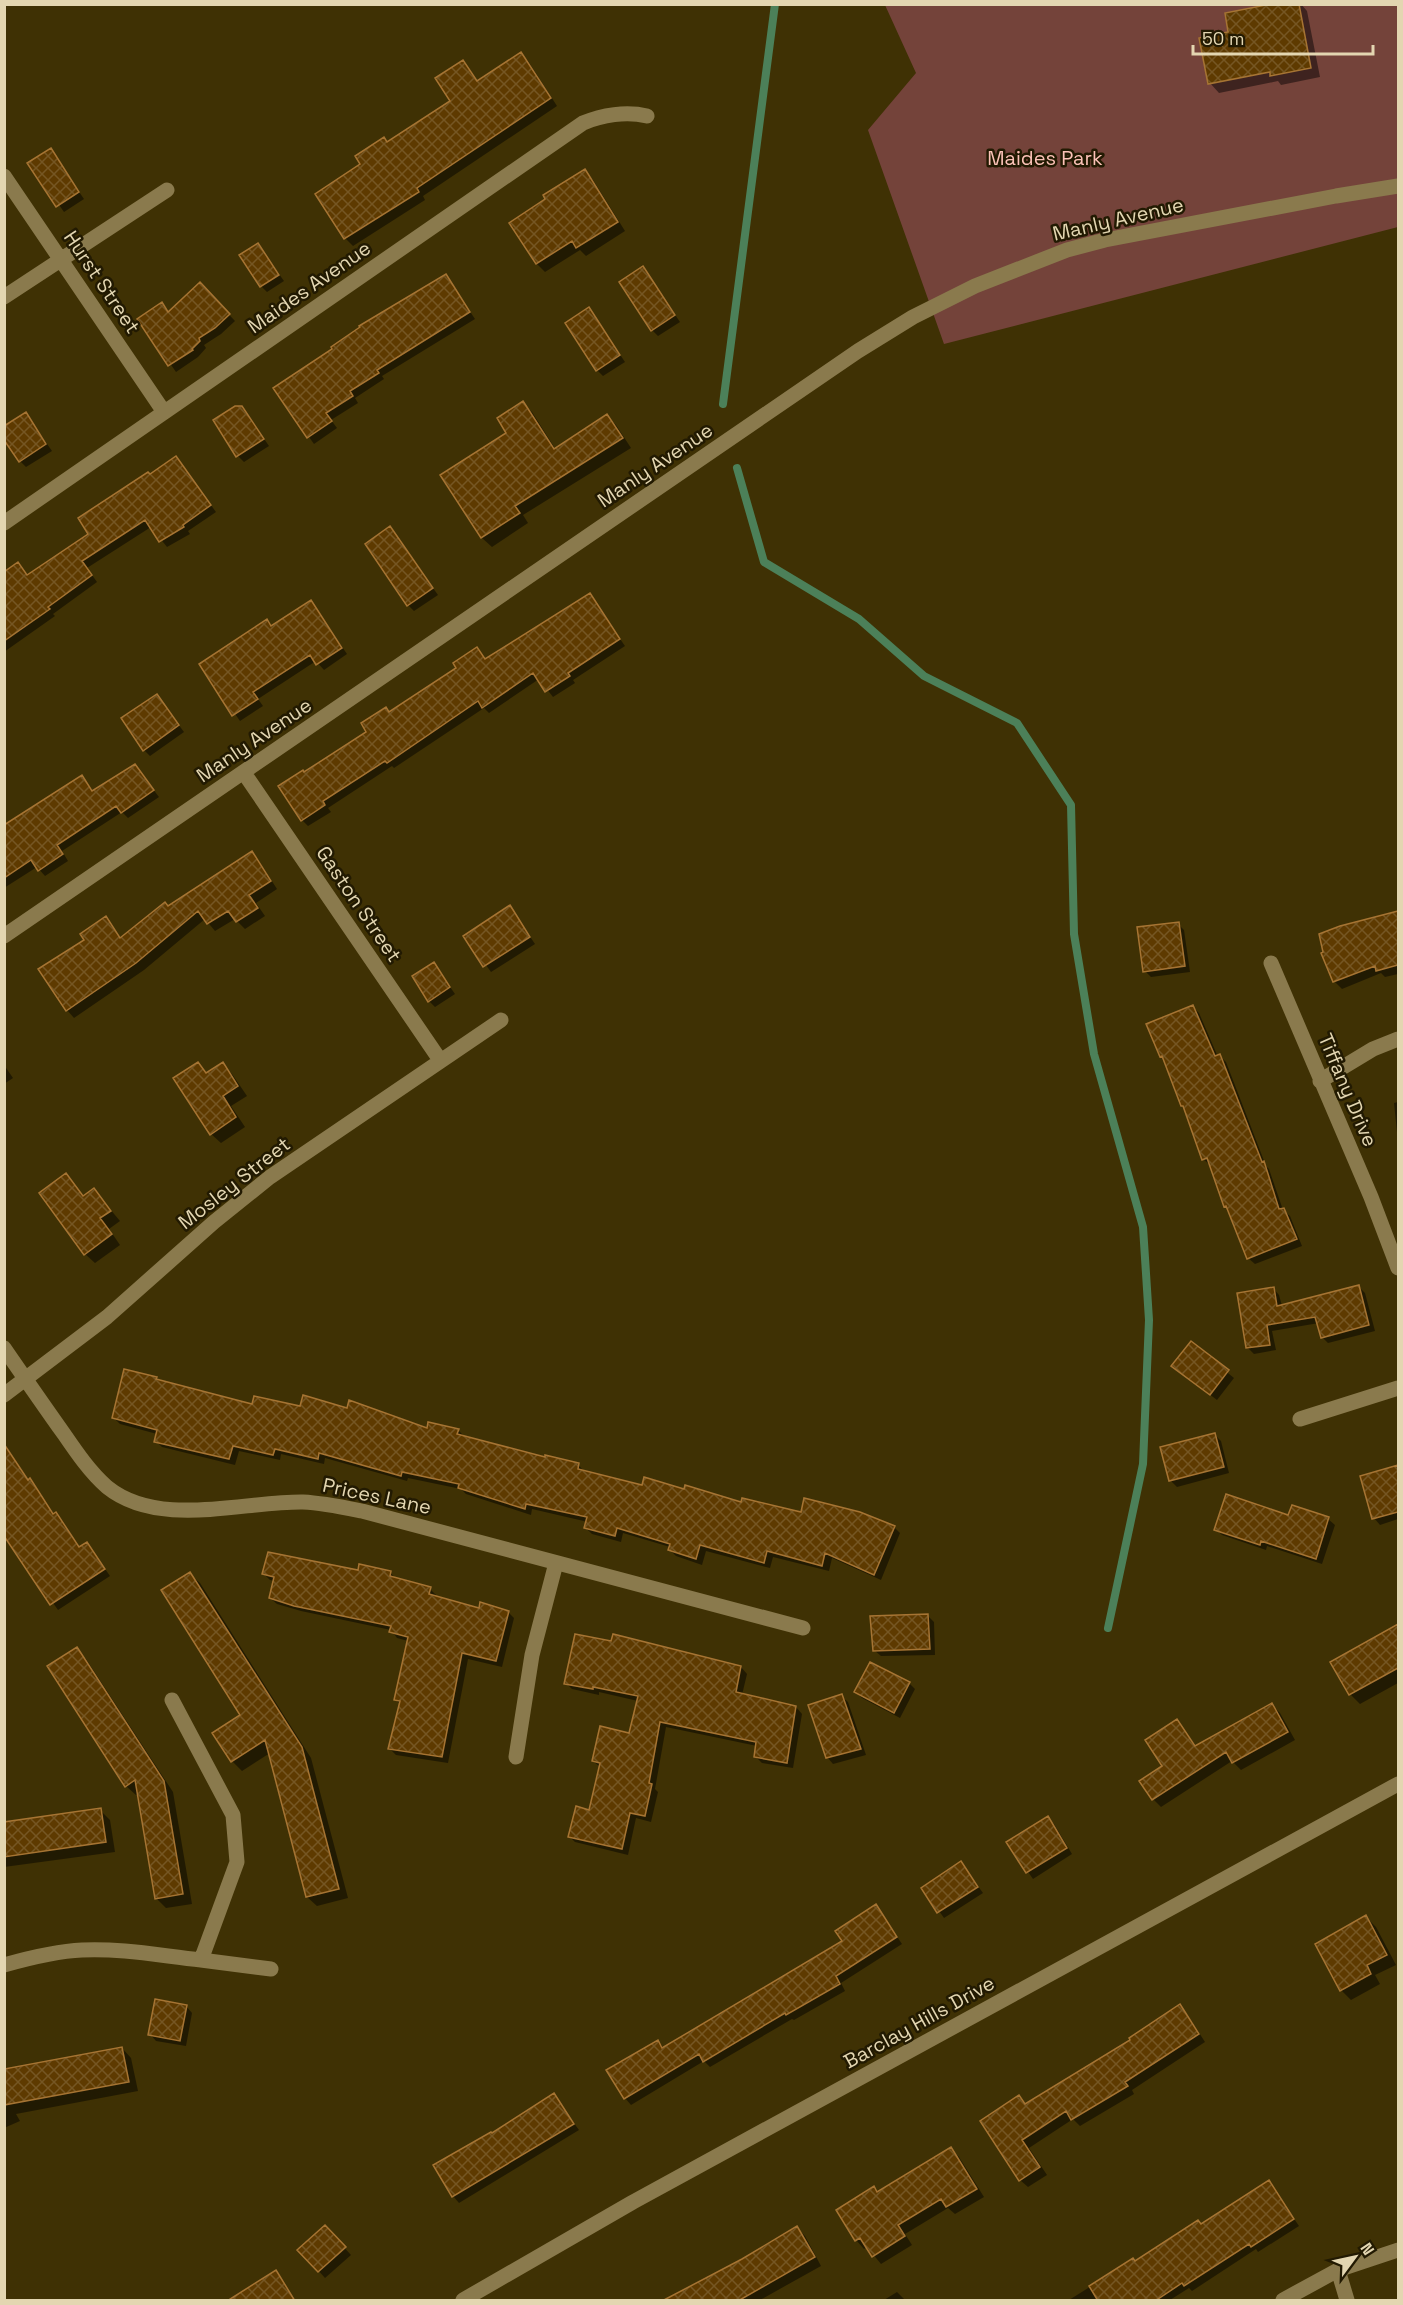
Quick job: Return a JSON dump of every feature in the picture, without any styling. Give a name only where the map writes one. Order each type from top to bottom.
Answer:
[{"type":"street","name":"Maides Avenue","points":[[4,523],[582,123],[622,114],[647,116]]},
{"type":"street","name":"Hurst Street","points":[[4,176],[164,412]]},
{"type":"street","name":"Manly Avenue","points":[[4,936],[858,351],[913,317],[1002,274],[1067,250],[1105,240],[1398,186]]},
{"type":"street","points":[[4,297],[167,190]]},
{"type":"street","name":"Gaston Street","points":[[244,773],[440,1060]]},
{"type":"street","name":"Tiffany Drive","points":[[1271,963],[1371,1197],[1398,1268]]},
{"type":"street","name":"Mosley Street","points":[[4,1395],[107,1317],[214,1222],[270,1177],[501,1020]]},
{"type":"street","points":[[1320,1080],[1373,1049],[1398,1039]]},
{"type":"street","name":"Prices Lane","points":[[4,1348],[89,1469],[108,1488],[132,1502],[161,1509],[192,1510],[302,1502],[328,1504],[362,1511],[803,1628]]},
{"type":"street","points":[[1300,1419],[1398,1388]]},
{"type":"street","points":[[516,1756],[532,1655],[556,1563]]},
{"type":"street","points":[[172,1700],[233,1815],[237,1862],[201,1960]]},
{"type":"street","name":"Barclay Hills Drive","points":[[463,2301],[633,2202],[1398,1784]]},
{"type":"street","points":[[4,1965],[32,1957],[81,1950],[118,1951],[271,1969]]},
{"type":"street","points":[[1283,2301],[1338,2270],[1398,2250]]},
{"type":"street","points":[[1338,2270],[1347,2301]]},
{"type":"green space","name":"Maides Park","points":[[885,5],[1398,5],[1398,227],[944,344],[868,130],[916,73]]},
{"type":"building","points":[[1271,4],[1299,4],[1311,68],[1270,76],[1270,72],[1208,84],[1199,38],[1228,32],[1225,13]]},
{"type":"building","points":[[521,52],[551,98],[417,188],[419,192],[344,239],[315,194],[360,164],[355,156],[384,137],[387,142],[450,101],[435,78],[463,60],[477,81]]},
{"type":"building","points":[[51,148],[79,192],[56,207],[27,163]]},
{"type":"building","points":[[585,169],[618,222],[576,248],[572,241],[536,264],[509,223],[545,199],[543,195]]},
{"type":"building","points":[[258,243],[279,275],[260,287],[239,255]]},
{"type":"building","points":[[643,266],[675,315],[651,331],[619,282]]},
{"type":"building","points":[[446,274],[470,312],[377,370],[379,373],[350,391],[353,396],[326,413],[332,421],[307,438],[273,388],[332,349],[331,347],[359,326]]},
{"type":"building","points":[[200,282],[230,314],[215,328],[199,338],[200,341],[193,350],[168,366],[137,319],[162,302],[168,312]]},
{"type":"building","points":[[589,307],[620,355],[596,371],[565,323]]},
{"type":"building","points":[[523,401],[554,449],[607,414],[623,438],[515,506],[520,513],[481,538],[440,475],[506,433],[497,418]]},
{"type":"building","points":[[235,406],[242,406],[264,439],[236,457],[213,420]]},
{"type":"building","points":[[26,412],[46,444],[19,462],[4,440],[4,426]]},
{"type":"building","points":[[176,456],[211,505],[183,525],[184,527],[159,542],[145,520],[82,561],[92,575],[48,607],[50,609],[4,641],[4,572],[18,562],[27,575],[88,534],[78,518]]},
{"type":"building","points":[[390,526],[433,588],[407,606],[365,544]]},
{"type":"building","points":[[590,593],[620,639],[568,673],[570,676],[545,692],[533,673],[482,708],[478,701],[387,763],[385,761],[323,801],[325,805],[301,821],[278,786],[366,732],[361,723],[386,707],[389,712],[456,668],[453,663],[477,647],[485,659]]},
{"type":"building","points":[[311,600],[342,648],[316,665],[310,655],[253,692],[258,699],[232,716],[199,664],[267,619],[271,626]]},
{"type":"building","points":[[157,694],[179,725],[143,751],[121,718]]},
{"type":"building","points":[[135,764],[154,790],[121,813],[116,806],[57,845],[63,854],[38,871],[31,860],[4,878],[4,825],[82,775],[92,791]]},
{"type":"building","points":[[252,851],[271,881],[249,895],[258,908],[236,922],[228,911],[207,924],[198,911],[136,963],[66,1011],[38,969],[84,940],[80,934],[106,916],[120,938],[165,902],[168,906]]},
{"type":"building","points":[[510,905],[530,937],[483,967],[463,936]]},
{"type":"building","points":[[1398,911],[1398,965],[1376,971],[1375,966],[1333,982],[1321,953],[1323,952],[1319,934],[1340,926]]},
{"type":"building","points":[[1179,922],[1185,966],[1143,972],[1137,927]]},
{"type":"building","points":[[434,962],[450,987],[428,1002],[412,976]]},
{"type":"building","points":[[1193,1005],[1215,1056],[1220,1054],[1262,1162],[1264,1161],[1279,1209],[1284,1208],[1297,1239],[1247,1259],[1226,1206],[1224,1207],[1207,1158],[1202,1160],[1183,1106],[1181,1106],[1162,1056],[1160,1057],[1146,1024]]},
{"type":"building","points":[[198,1062],[206,1073],[223,1062],[238,1086],[223,1096],[236,1117],[210,1135],[173,1078]]},
{"type":"building","points":[[66,1173],[83,1196],[94,1188],[111,1211],[100,1218],[112,1234],[84,1255],[39,1193]]},
{"type":"building","points":[[1359,1285],[1369,1325],[1321,1338],[1315,1317],[1267,1325],[1270,1345],[1246,1348],[1237,1293],[1274,1287],[1277,1306]]},
{"type":"building","points":[[1191,1341],[1229,1370],[1210,1395],[1171,1366]]},
{"type":"building","points":[[124,1369],[252,1404],[254,1396],[300,1406],[303,1395],[347,1408],[349,1400],[427,1428],[428,1422],[459,1429],[457,1434],[545,1457],[545,1455],[579,1463],[578,1469],[642,1485],[644,1477],[684,1489],[685,1485],[741,1502],[742,1498],[801,1512],[804,1498],[860,1512],[895,1526],[874,1575],[825,1553],[822,1566],[767,1551],[764,1563],[700,1545],[696,1559],[668,1550],[670,1544],[617,1528],[615,1536],[584,1528],[587,1517],[526,1504],[525,1509],[458,1488],[459,1484],[402,1472],[401,1476],[319,1453],[318,1459],[275,1449],[273,1455],[233,1446],[229,1459],[154,1442],[157,1430],[112,1418]]},
{"type":"building","points":[[1215,1433],[1224,1467],[1169,1481],[1160,1447]]},
{"type":"building","points":[[4,1444],[28,1480],[30,1478],[53,1514],[56,1512],[79,1547],[87,1542],[105,1569],[50,1605],[4,1536]]},
{"type":"building","points":[[1398,1465],[1398,1512],[1372,1519],[1360,1476]]},
{"type":"building","points":[[1226,1494],[1288,1515],[1292,1505],[1329,1517],[1316,1559],[1261,1541],[1260,1545],[1214,1530]]},
{"type":"building","points":[[268,1552],[358,1570],[359,1564],[391,1571],[390,1576],[431,1587],[429,1594],[479,1608],[480,1602],[509,1611],[496,1661],[462,1653],[442,1757],[388,1749],[400,1701],[394,1700],[408,1637],[389,1632],[391,1626],[294,1606],[269,1598],[274,1577],[262,1574]]},
{"type":"building","points":[[190,1572],[302,1747],[339,1889],[306,1897],[265,1740],[231,1762],[212,1733],[240,1715],[161,1590]]},
{"type":"building","points":[[928,1614],[930,1649],[873,1651],[870,1616]]},
{"type":"building","points":[[1398,1624],[1398,1668],[1349,1695],[1330,1662]]},
{"type":"building","points":[[575,1634],[611,1641],[613,1634],[741,1666],[736,1692],[796,1706],[787,1763],[754,1757],[756,1742],[660,1722],[649,1783],[652,1784],[645,1816],[630,1813],[622,1849],[568,1837],[576,1806],[589,1810],[600,1763],[592,1761],[600,1726],[629,1733],[638,1696],[564,1684]]},
{"type":"building","points":[[77,1647],[164,1781],[183,1894],[155,1899],[135,1780],[125,1787],[47,1666]]},
{"type":"building","points":[[870,1662],[910,1682],[894,1713],[854,1692]]},
{"type":"building","points":[[842,1694],[861,1749],[826,1758],[808,1705]]},
{"type":"building","points":[[1272,1703],[1288,1732],[1232,1763],[1226,1752],[1152,1800],[1139,1781],[1162,1766],[1145,1740],[1177,1719],[1195,1746]]},
{"type":"building","points":[[101,1808],[106,1842],[4,1857],[4,1822]]},
{"type":"building","points":[[1048,1816],[1067,1848],[1026,1873],[1006,1842]]},
{"type":"building","points":[[961,1861],[978,1887],[937,1913],[921,1888]]},
{"type":"building","points":[[876,1904],[897,1937],[836,1976],[840,1984],[786,2015],[785,2013],[703,2062],[699,2054],[624,2099],[606,2070],[658,2040],[662,2048],[842,1941],[835,1931]]},
{"type":"building","points":[[1366,1915],[1387,1955],[1367,1965],[1371,1974],[1340,1991],[1315,1944]]},
{"type":"building","points":[[155,1999],[187,2005],[180,2041],[148,2035]]},
{"type":"building","points":[[1180,2004],[1199,2034],[1125,2082],[1128,2086],[1071,2120],[1066,2111],[1022,2140],[1040,2167],[1019,2181],[980,2121],[1019,2095],[1025,2104],[1130,2040],[1129,2038]]},
{"type":"building","points":[[122,2047],[129,2082],[4,2105],[4,2069]]},
{"type":"building","points":[[554,2093],[574,2124],[452,2197],[433,2165],[492,2133]]},
{"type":"building","points":[[951,2147],[977,2189],[946,2207],[941,2199],[898,2225],[905,2236],[872,2257],[860,2238],[855,2241],[836,2210],[874,2186],[877,2192]]},
{"type":"building","points":[[1269,2180],[1294,2219],[1251,2247],[1249,2244],[1184,2286],[1182,2283],[1155,2301],[1098,2301],[1089,2286],[1133,2258],[1135,2261],[1198,2220],[1201,2224]]},
{"type":"building","points":[[325,2225],[346,2247],[318,2272],[297,2250]]},
{"type":"building","points":[[797,2226],[815,2257],[738,2301],[662,2301],[742,2259]]},
{"type":"building","points":[[276,2270],[295,2301],[227,2301]]},
{"type":"waterway","points":[[723,404],[775,4]]},
{"type":"waterway","points":[[737,468],[764,562],[859,619],[924,676],[1017,723],[1071,805],[1074,934],[1094,1054],[1143,1227],[1149,1320],[1143,1464],[1108,1628]]}]
